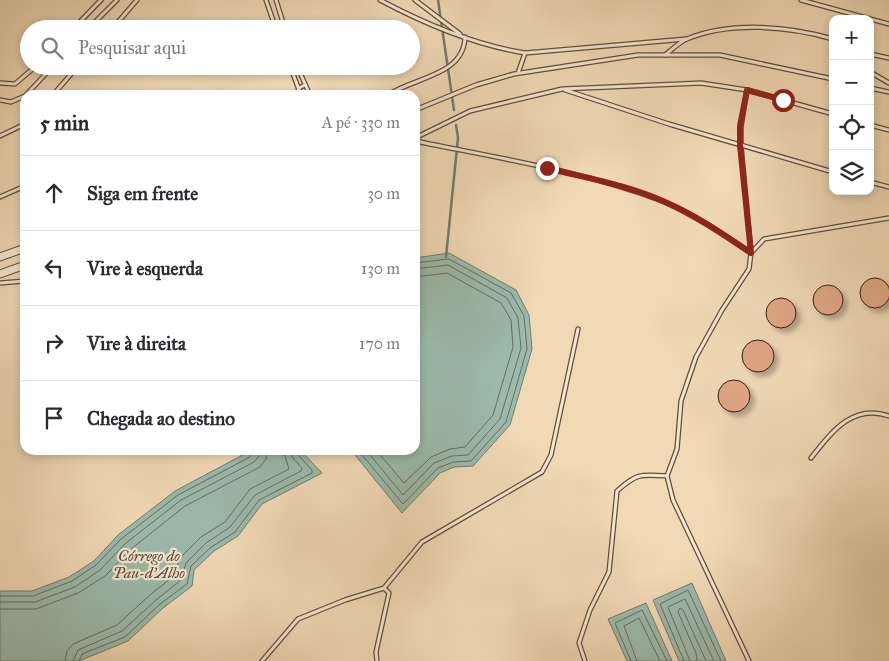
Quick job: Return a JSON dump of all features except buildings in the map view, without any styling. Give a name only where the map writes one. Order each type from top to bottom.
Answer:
[{"type":"street","points":[[0,257],[20,250]]},
{"type":"street","points":[[0,274],[20,267]]},
{"type":"lane","points":[[82,20],[101,0]]},
{"type":"lane","points":[[97,20],[117,0]]},
{"type":"lane","points":[[120,20],[137,0]]},
{"type":"lane","points":[[266,0],[273,20]]},
{"type":"lane","points":[[276,0],[282,20]]},
{"type":"lane","points":[[380,0],[465,37],[503,49],[525,53],[686,40],[740,26],[814,33],[829,38]]},
{"type":"lane","points":[[415,0],[465,37]]},
{"type":"lane","points":[[802,0],[889,24]]},
{"type":"lane","points":[[400,90],[446,70],[463,54],[465,37]]},
{"type":"lane","points":[[665,55],[686,40]]},
{"type":"lane","points":[[518,74],[525,53]]},
{"type":"lane","points":[[420,108],[457,92],[518,74],[638,55],[720,55],[829,78]]},
{"type":"lane","points":[[874,55],[889,58]]},
{"type":"lane","points":[[874,74],[889,82]]},
{"type":"lane","points":[[0,83],[14,84],[28,75]]},
{"type":"lane","points":[[31,90],[45,75]]},
{"type":"lane","points":[[57,90],[70,75]]},
{"type":"lane","points":[[294,75],[299,88],[306,85]]},
{"type":"lane","points":[[301,75],[308,90]]},
{"type":"lane","points":[[420,137],[470,111],[562,89],[701,83],[747,90],[829,113]]},
{"type":"lane","points":[[562,89],[829,171]]},
{"type":"lane","points":[[874,89],[889,92]]},
{"type":"lane","points":[[747,90],[740,126],[740,145],[751,253],[749,269],[722,310],[696,357],[681,401],[676,450],[667,476],[673,500],[749,661]]},
{"type":"lane","points":[[0,100],[11,102],[20,98]]},
{"type":"lane","points":[[0,136],[20,126]]},
{"type":"lane","points":[[874,126],[889,130]]},
{"type":"lane","points":[[420,141],[599,181],[664,201],[710,225],[751,253]]},
{"type":"lane","points":[[874,183],[889,187]]},
{"type":"lane","points":[[0,197],[20,188]]},
{"type":"lane","points":[[751,253],[764,238],[889,218]]},
{"type":"lane","points":[[0,283],[20,281]]},
{"type":"lane","points":[[262,661],[298,619],[345,600],[384,588],[422,542],[542,472],[551,455],[578,329]]},
{"type":"lane","points":[[811,458],[834,429],[859,414],[889,416]]},
{"type":"lane","points":[[584,661],[579,643],[590,610],[609,572],[618,491],[633,477],[643,475],[667,476]]},
{"type":"lane","points":[[377,661],[376,652],[389,593],[384,588]]},
{"type":"water","points":[[449,253],[516,290],[529,315],[532,349],[510,425],[473,466],[454,467],[440,473],[402,513],[355,455],[420,455],[420,257]]},
{"type":"water","name":"Córrego do Pau-d'Alho","points":[[243,455],[305,455],[322,473],[262,504],[238,536],[214,551],[194,570],[192,586],[163,608],[128,641],[79,661],[0,661],[0,591],[32,591],[69,577],[94,561],[118,535],[175,491]]},
{"type":"water","points":[[692,583],[726,661],[679,661],[653,600]]},
{"type":"water","points":[[646,603],[672,661],[627,661],[608,619]]},
{"type":"waterway","points":[[438,0],[454,110]]},
{"type":"waterway","points":[[446,257],[458,138],[456,125]]},
{"type":"route","points":[[547,168],[608,183],[664,201],[710,225],[751,253],[740,145],[740,126],[747,90],[783,100]]}]
